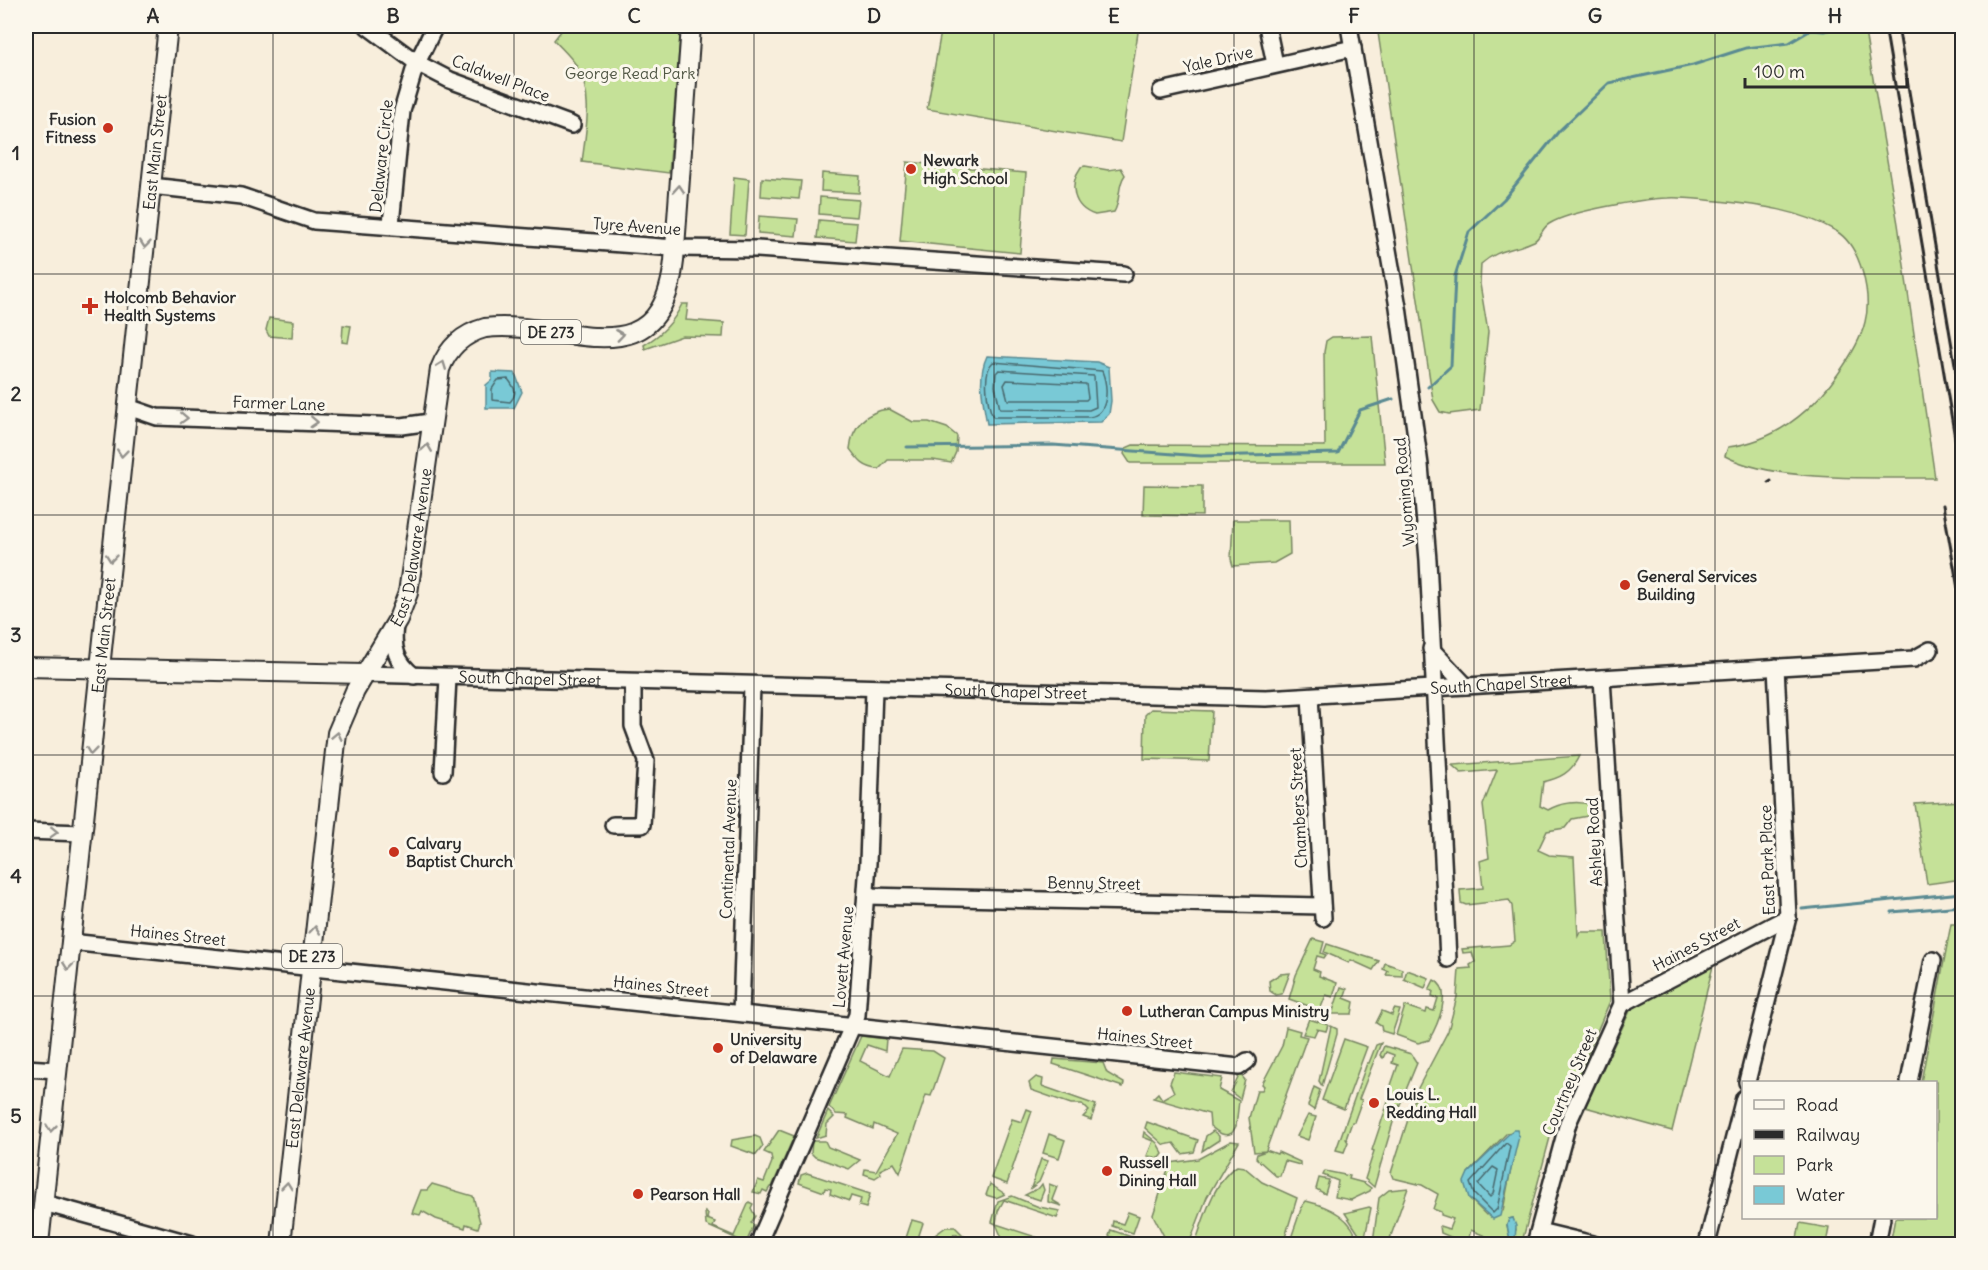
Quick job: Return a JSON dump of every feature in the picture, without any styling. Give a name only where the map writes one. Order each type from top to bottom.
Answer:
[{"type":"main road","name":"East Main Street","points":[[39,1245],[168,26]]},
{"type":"main road","name":"East Delaware Avenue","points":[[281,1245],[337,732],[364,674],[403,609],[411,578],[430,422],[442,363],[459,341],[474,332],[489,327],[601,337],[630,334],[652,320],[665,302],[672,281],[691,26]]},
{"type":"main road","name":"South Chapel Street","points":[[26,667],[364,674]]},
{"type":"street","name":"Caldwell Place","points":[[368,26],[417,63],[450,80],[572,125]]},
{"type":"street","name":"Delaware Circle","points":[[391,224],[402,111],[417,63],[435,26]]},
{"type":"street","points":[[1267,26],[1275,64]]},
{"type":"street","name":"Wyoming Road","points":[[1350,26],[1412,394],[1424,500],[1448,959]]},
{"type":"street","name":"Yale Drive","points":[[1161,91],[1353,48]]},
{"type":"street","name":"Tyre Avenue","points":[[151,186],[241,196],[314,221],[377,226],[391,224],[675,248],[757,249],[1124,274]]},
{"type":"street","name":"Farmer Lane","points":[[128,407],[157,417],[402,426],[430,422]]},
{"type":"street","points":[[395,625],[396,657],[414,676]]},
{"type":"street","points":[[1431,649],[1466,686]]},
{"type":"street","name":"South Chapel Street","points":[[364,674],[1236,698],[1310,696],[1914,658],[1930,650]]},
{"type":"street","name":"East Park Place","points":[[1747,1081],[1788,917],[1776,667]]},
{"type":"street","points":[[443,772],[448,678]]},
{"type":"street","name":"Ashley Road","points":[[1602,678],[1622,1004]]},
{"type":"street","points":[[613,825],[642,825],[646,761],[633,726],[633,683]]},
{"type":"street","name":"Continental Avenue","points":[[741,1013],[752,686]]},
{"type":"street","name":"Lovett Avenue","points":[[758,1245],[855,1024],[866,896],[874,689]]},
{"type":"street","name":"Chambers Street","points":[[1310,696],[1322,912]]},
{"type":"street","points":[[26,831],[82,833]]},
{"type":"street","name":"Benny Street","points":[[866,896],[1322,912]]},
{"type":"street","name":"Haines Street","points":[[1622,1004],[1788,917]]},
{"type":"street","name":"Haines Street","points":[[70,942],[1239,1066],[1247,1061]]},
{"type":"street","points":[[1909,1081],[1933,960]]},
{"type":"street","name":"Courtney Street","points":[[1537,1238],[1568,1123],[1622,1004]]},
{"type":"street","points":[[26,1068],[57,1070]]},
{"type":"street","points":[[1707,1245],[1742,1102]]},
{"type":"street","points":[[44,1203],[192,1245]]},
{"type":"street","points":[[1877,1245],[1882,1219]]},
{"type":"street","points":[[1537,1238],[1593,1245]]},
{"type":"green space","name":"George Read Park","points":[[565,26],[681,26],[669,173],[582,162],[587,112],[585,88],[576,65],[554,40]]},
{"type":"green space","points":[[942,26],[1139,26],[1121,142],[927,109]]},
{"type":"green space","points":[[1377,26],[1864,26],[1898,224],[1935,478],[1799,475],[1746,465],[1725,456],[1728,447],[1745,444],[1776,431],[1816,401],[1838,374],[1854,349],[1863,329],[1867,311],[1862,272],[1858,259],[1845,238],[1822,224],[1794,213],[1749,204],[1674,198],[1607,206],[1559,219],[1547,226],[1534,241],[1500,252],[1488,259],[1481,264],[1480,284],[1488,332],[1480,410],[1449,414],[1440,412],[1433,400]]},
{"type":"green space","points":[[907,162],[1026,173],[1020,253],[900,241]]},
{"type":"green space","points":[[1081,167],[1108,170],[1121,168],[1125,175],[1114,212],[1095,215],[1088,212],[1077,201],[1075,181]]},
{"type":"green space","points":[[822,173],[860,176],[859,193],[821,191]]},
{"type":"green space","points":[[734,177],[749,179],[745,235],[730,234]]},
{"type":"green space","points":[[762,178],[801,181],[799,199],[761,196]]},
{"type":"green space","points":[[820,197],[859,200],[857,217],[819,214]]},
{"type":"green space","points":[[759,216],[798,219],[796,236],[758,233]]},
{"type":"green space","points":[[819,220],[857,223],[855,241],[817,238]]},
{"type":"green space","points":[[682,304],[688,304],[686,320],[724,323],[723,337],[682,336],[645,349],[644,345],[666,328]]},
{"type":"green space","points":[[269,318],[293,321],[292,338],[269,336],[266,330]]},
{"type":"green space","points":[[343,325],[351,326],[348,343],[342,342]]},
{"type":"green space","points":[[1372,336],[1385,463],[1130,463],[1124,454],[1126,448],[1133,445],[1325,446],[1324,352],[1326,341],[1332,337]]},
{"type":"green space","points":[[889,409],[913,422],[929,422],[947,428],[957,436],[956,452],[951,463],[933,460],[888,460],[879,469],[862,463],[850,449],[857,427],[867,416]]},
{"type":"green space","points":[[1144,485],[1202,486],[1202,516],[1143,515]]},
{"type":"green space","points":[[1233,520],[1289,520],[1290,554],[1274,563],[1233,566],[1231,559]]},
{"type":"green space","points":[[1151,709],[1212,711],[1209,761],[1144,759],[1145,715]]},
{"type":"green space","points":[[1579,756],[1564,774],[1543,782],[1540,806],[1548,810],[1569,803],[1586,803],[1591,805],[1593,815],[1572,819],[1565,828],[1547,831],[1538,850],[1549,855],[1574,857],[1578,936],[1580,932],[1606,932],[1610,1001],[1575,1083],[1556,1115],[1522,1242],[1525,1244],[1490,1244],[1492,1239],[1471,1230],[1467,1244],[1441,1233],[1440,1226],[1449,1229],[1453,1219],[1433,1209],[1438,1194],[1422,1185],[1393,1178],[1391,1173],[1418,1088],[1448,1031],[1457,997],[1459,969],[1471,968],[1470,965],[1475,962],[1472,952],[1463,953],[1462,949],[1509,945],[1515,941],[1512,906],[1509,900],[1466,905],[1461,903],[1460,890],[1483,888],[1480,861],[1489,858],[1483,805],[1497,770],[1461,773],[1452,765]],"holes":[[[1518,1131],[1503,1211],[1486,1215],[1469,1198],[1468,1173],[1507,1133]],[[1513,1218],[1516,1230],[1510,1240],[1507,1225],[1509,1219]]]},
{"type":"green space","points":[[1962,801],[1962,879],[1927,884],[1915,804]]},
{"type":"green space","points":[[1951,924],[1962,924],[1962,1244],[1890,1244],[1895,1219],[1937,1219],[1937,1081],[1921,1081]]},
{"type":"green space","points":[[1313,939],[1324,942],[1321,953],[1326,955],[1324,958],[1317,956],[1313,969],[1320,972],[1319,976],[1337,983],[1333,997],[1326,995],[1320,1010],[1289,999],[1296,975]]},
{"type":"green space","points":[[1327,944],[1379,961],[1373,970],[1351,960],[1349,963],[1324,952]]},
{"type":"green space","points":[[1385,963],[1402,969],[1402,976],[1386,975],[1388,971],[1383,969]]},
{"type":"green space","points":[[1713,966],[1672,1131],[1585,1107],[1630,1011],[1636,1005]]},
{"type":"green space","points":[[1407,970],[1429,978],[1425,988],[1404,979]]},
{"type":"green space","points":[[1290,973],[1282,994],[1276,995],[1270,991],[1269,981],[1280,974]]},
{"type":"green space","points":[[1434,980],[1443,991],[1443,999],[1436,1026],[1429,1040],[1418,1043],[1396,1035],[1405,1006],[1426,1013],[1427,1009],[1434,1011],[1438,998],[1432,996],[1433,991],[1429,990]]},
{"type":"green space","points":[[1341,987],[1347,989],[1344,998],[1354,1002],[1352,1014],[1332,1014]]},
{"type":"green space","points":[[1394,1009],[1400,1010],[1392,1034],[1382,1031],[1381,1026],[1376,1023],[1382,1011],[1392,1015]]},
{"type":"green space","points":[[1309,1019],[1328,1025],[1326,1031],[1317,1029],[1314,1036],[1303,1034]]},
{"type":"green space","points":[[1331,1026],[1337,1029],[1337,1034],[1322,1086],[1319,1081]]},
{"type":"green space","points":[[1286,1027],[1300,1031],[1299,1035],[1307,1037],[1266,1150],[1277,1154],[1278,1152],[1300,1162],[1300,1165],[1285,1161],[1280,1176],[1276,1176],[1256,1158],[1257,1154],[1266,1151],[1254,1152],[1249,1118],[1257,1090],[1262,1090],[1264,1086],[1262,1084],[1282,1046]]},
{"type":"green space","points":[[861,1036],[886,1039],[885,1051],[867,1045],[860,1061],[890,1076],[902,1049],[933,1051],[944,1058],[931,1096],[926,1095],[900,1173],[894,1163],[880,1170],[881,1174],[875,1178],[864,1174],[865,1169],[876,1171],[897,1134],[874,1124],[873,1129],[847,1118],[848,1115],[836,1114],[829,1107]]},
{"type":"green space","points":[[1344,1039],[1367,1047],[1344,1109],[1322,1100]]},
{"type":"green space","points":[[1381,1043],[1359,1099],[1362,1100],[1346,1139],[1348,1142],[1344,1152],[1336,1150],[1367,1063],[1376,1045]]},
{"type":"green space","points":[[1384,1046],[1411,1054],[1417,1063],[1394,1119],[1374,1187],[1365,1179],[1398,1065],[1392,1063],[1394,1055],[1386,1052],[1383,1058],[1380,1055]]},
{"type":"green space","points":[[1054,1059],[1103,1063],[1107,1073],[1124,1083],[1123,1087],[1053,1064]]},
{"type":"green space","points":[[1174,1072],[1222,1078],[1219,1090],[1239,1101],[1236,1126],[1232,1133],[1223,1134],[1210,1126],[1209,1114],[1153,1098],[1158,1093],[1162,1099],[1174,1092],[1170,1083]]},
{"type":"green space","points":[[1240,1074],[1245,1080],[1240,1099],[1231,1092]]},
{"type":"green space","points":[[1036,1077],[1043,1079],[1042,1086],[1096,1105],[1091,1120],[1083,1117],[1089,1111],[1082,1104],[1071,1104],[1031,1090],[1029,1083]]},
{"type":"green space","points":[[1314,1087],[1320,1090],[1314,1110],[1308,1106]]},
{"type":"green space","points":[[1027,1109],[1032,1111],[1007,1184],[991,1178],[1012,1119],[1022,1122]]},
{"type":"green space","points":[[828,1111],[834,1117],[827,1124],[826,1135],[816,1138]]},
{"type":"green space","points":[[1308,1115],[1316,1117],[1308,1140],[1297,1136]]},
{"type":"green space","points":[[1147,1122],[1198,1140],[1194,1152],[1182,1154],[1174,1143],[1164,1145],[1145,1128]]},
{"type":"green space","points":[[779,1130],[794,1136],[772,1187],[767,1192],[763,1190],[761,1194],[753,1192],[758,1180],[764,1182],[772,1162],[771,1155],[764,1152]]},
{"type":"green space","points":[[1213,1131],[1219,1136],[1219,1140],[1202,1151],[1206,1136]]},
{"type":"green space","points":[[1144,1132],[1157,1143],[1163,1154],[1160,1158],[1147,1156],[1153,1141],[1143,1137]]},
{"type":"green space","points":[[1049,1134],[1065,1140],[1059,1158],[1043,1153]]},
{"type":"green space","points":[[755,1136],[760,1138],[763,1146],[756,1155],[731,1146],[732,1140]]},
{"type":"green space","points":[[812,1141],[825,1141],[828,1147],[860,1160],[849,1169],[815,1157],[811,1153]]},
{"type":"green space","points":[[1231,1141],[1239,1142],[1207,1197],[1189,1244],[1168,1244],[1153,1215],[1170,1163],[1198,1159]]},
{"type":"green space","points":[[1041,1159],[1048,1161],[1039,1182],[1031,1188]]},
{"type":"green space","points":[[1237,1166],[1244,1167],[1262,1182],[1297,1198],[1283,1244],[1195,1244],[1216,1190],[1229,1172]]},
{"type":"green space","points":[[1325,1171],[1350,1176],[1349,1179],[1364,1183],[1371,1188],[1370,1191],[1351,1200],[1335,1197],[1338,1181],[1323,1175]]},
{"type":"green space","points":[[807,1173],[870,1194],[866,1208],[859,1206],[861,1199],[851,1196],[849,1201],[830,1194],[831,1189],[825,1188],[824,1192],[799,1183],[801,1175]]},
{"type":"green space","points":[[1319,1178],[1329,1180],[1325,1194],[1316,1189]]},
{"type":"green space","points":[[432,1184],[473,1196],[480,1222],[478,1228],[466,1224],[465,1228],[436,1219],[422,1211],[420,1215],[412,1213],[421,1190],[427,1190]]},
{"type":"green space","points":[[990,1184],[1005,1194],[996,1198],[986,1195]]},
{"type":"green space","points":[[1042,1184],[1044,1190],[1040,1200],[1025,1195],[1039,1188]]},
{"type":"green space","points":[[1049,1184],[1057,1187],[1052,1200],[1062,1206],[1048,1202]]},
{"type":"green space","points":[[1408,1188],[1388,1244],[1373,1242],[1379,1198],[1389,1190]]},
{"type":"green space","points":[[1012,1196],[1039,1207],[1060,1211],[1057,1218],[1004,1200],[998,1211],[996,1224],[992,1222],[998,1201]]},
{"type":"green space","points":[[1306,1201],[1340,1215],[1352,1227],[1359,1244],[1289,1244],[1302,1206]]},
{"type":"green space","points":[[749,1202],[753,1204],[751,1208],[755,1216],[751,1223],[754,1225],[746,1243],[706,1225],[705,1212],[708,1214],[707,1219],[715,1222],[713,1227],[734,1236]]},
{"type":"green space","points":[[1371,1208],[1364,1242],[1345,1213]]},
{"type":"green space","points":[[1128,1212],[1139,1216],[1133,1233],[1112,1226],[1113,1221],[1123,1224]]},
{"type":"green space","points":[[912,1220],[923,1223],[916,1244],[904,1244]]},
{"type":"green space","points":[[1800,1223],[1829,1228],[1826,1244],[1796,1244]]},
{"type":"green space","points":[[996,1224],[1057,1244],[1016,1244],[1002,1238]]},
{"type":"green space","points":[[946,1227],[955,1227],[966,1238],[954,1234],[950,1244],[933,1244],[935,1235]]},
{"type":"green space","points":[[1111,1230],[1152,1244],[1133,1244],[1109,1236]]},
{"type":"water","points":[[987,356],[1097,362],[1109,367],[1111,401],[1109,414],[1101,422],[987,424],[982,372]]},
{"type":"water","points":[[492,372],[515,373],[522,392],[514,408],[486,408],[486,385],[492,380]]},
{"type":"water","points":[[1513,1130],[1517,1130],[1519,1136],[1500,1216],[1493,1219],[1469,1198],[1464,1182],[1468,1173]]},
{"type":"water","points":[[1513,1218],[1516,1226],[1515,1241],[1510,1240],[1507,1225],[1509,1219]]},
{"type":"waterway","points":[[1428,387],[1451,366],[1455,276],[1469,232],[1504,199],[1559,131],[1609,83],[1693,65],[1746,48],[1789,43],[1811,30],[1824,31],[1844,26]]},
{"type":"waterway","points":[[907,447],[1053,445],[1201,456],[1338,453],[1360,410],[1393,399]]},
{"type":"waterway","points":[[1802,909],[1962,893]]},
{"type":"waterway","points":[[1892,912],[1962,906]]},
{"type":"railway","points":[[1885,26],[1962,479]]},
{"type":"railway","points":[[1898,26],[1962,406]]},
{"type":"railway","points":[[1943,505],[1962,611]]},
{"type":"place","name":"Fusion Fitness","points":[[108,128]]},
{"type":"place","name":"Newark High School","points":[[911,169]]},
{"type":"place","name":"Holcomb Behavior Health Systems","points":[[90,306]]},
{"type":"place","name":"General Services Building","points":[[1625,585]]},
{"type":"place","name":"Calvary Baptist Church","points":[[394,852]]},
{"type":"place","name":"Lutheran Campus Ministry","points":[[1127,1011]]},
{"type":"place","name":"University of Delaware","points":[[718,1048]]},
{"type":"place","name":"Louis L. Redding Hall","points":[[1374,1103]]},
{"type":"place","name":"Russell Dining Hall","points":[[1107,1171]]},
{"type":"place","name":"Pearson Hall","points":[[638,1194]]}]
